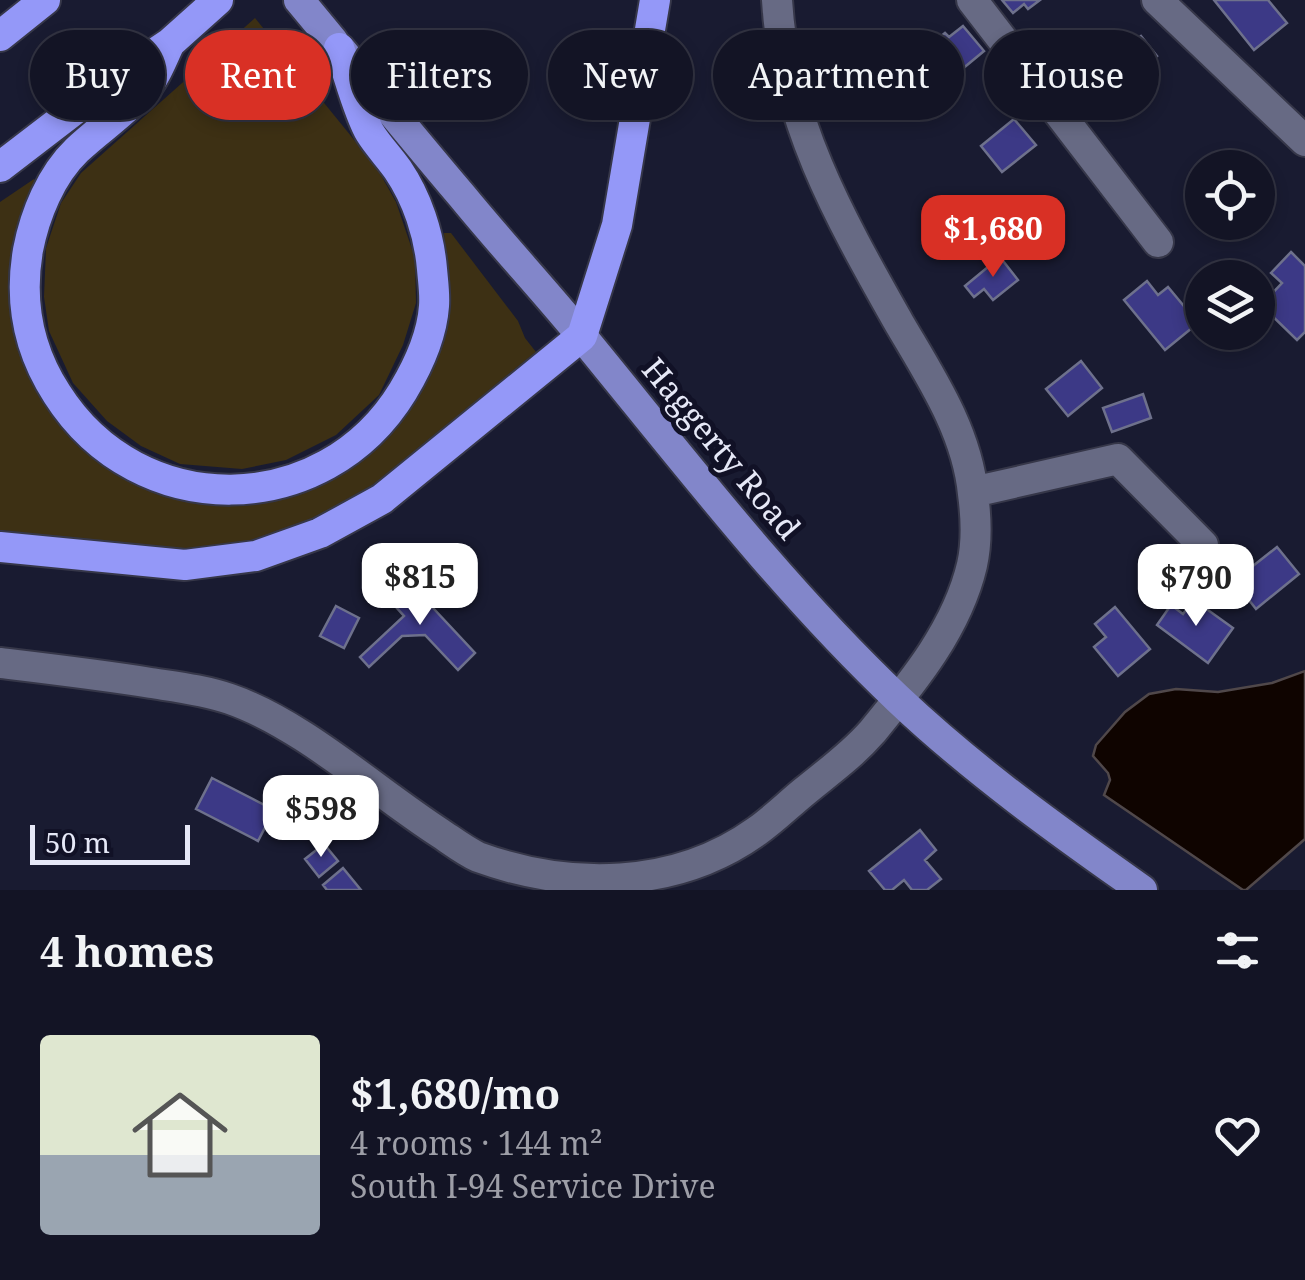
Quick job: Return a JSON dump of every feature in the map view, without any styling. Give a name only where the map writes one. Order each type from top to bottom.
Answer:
[{"type":"highway","points":[[0,36],[45,0]]},
{"type":"highway","points":[[0,167],[103,88],[170,43],[218,0]]},
{"type":"highway","points":[[0,546],[185,565],[256,556],[320,533],[382,499],[582,336],[617,225],[655,0]]},
{"type":"highway","points":[[170,43],[147,88],[73,154],[46,193],[28,250],[26,315],[32,347],[43,374],[86,432],[113,455],[143,472],[182,485],[227,490],[261,489],[300,477],[365,439],[391,411],[412,377],[428,336],[434,306],[428,240],[416,204],[399,172],[369,131],[336,44]]},
{"type":"main road","name":"Haggerty Road","points":[[299,0],[698,480],[834,634],[899,700],[976,766],[1142,890]]},
{"type":"street","points":[[0,662],[157,684],[230,699],[304,737],[478,857],[538,884],[622,884],[675,873],[755,832],[844,760],[899,700],[950,627],[973,563],[973,492],[966,451],[945,403],[819,172],[793,98],[777,0]]},
{"type":"street","points":[[972,0],[1158,242]]},
{"type":"street","points":[[1157,0],[1305,142]]},
{"type":"street","points":[[973,492],[1118,459],[1203,545]]},
{"type":"shaded area","points":[[255,18],[265,30],[242,30]]},
{"type":"shaded area","points":[[185,80],[185,120],[331,120],[331,111],[377,168],[396,202],[415,258],[416,303],[403,345],[379,395],[336,435],[286,460],[242,469],[180,464],[141,446],[107,421],[73,383],[49,331],[44,297],[46,248],[61,203],[81,173],[140,120],[165,120],[165,98]]},
{"type":"shaded area","points":[[34,179],[37,184],[29,369],[74,438],[119,474],[188,498],[380,443],[447,288],[444,233],[451,233],[518,321],[536,352],[359,495],[325,515],[286,530],[237,544],[166,550],[0,530],[0,202]]},
{"type":"shaded area","points":[[1305,671],[1305,839],[1246,890],[1104,795],[1110,780],[1093,756],[1096,745],[1125,712],[1149,694],[1176,689],[1218,692],[1272,683]]},
{"type":"building","points":[[1002,0],[1040,0],[1028,9],[1024,4],[1013,13]]},
{"type":"building","points":[[1214,0],[1268,0],[1287,23],[1254,50]]},
{"type":"building","points":[[963,26],[984,51],[964,68],[964,30],[958,30]]},
{"type":"building","points":[[1013,120],[1036,145],[1002,172],[981,146]]},
{"type":"building","points":[[990,234],[998,241],[991,249],[983,242]]},
{"type":"building","points":[[1291,252],[1305,266],[1305,332],[1297,340],[1275,319],[1275,290],[1282,283],[1275,277],[1275,269]]},
{"type":"building","points":[[1000,257],[1018,280],[993,300],[984,289],[974,297],[965,286]]},
{"type":"building","points":[[1147,281],[1158,295],[1168,287],[1185,307],[1185,334],[1165,350],[1124,300]]},
{"type":"building","points":[[1081,361],[1102,388],[1068,416],[1046,389]]},
{"type":"building","points":[[1143,394],[1151,418],[1112,432],[1103,408]]},
{"type":"building","points":[[1277,547],[1299,574],[1256,609],[1234,581]]},
{"type":"building","points":[[406,579],[475,653],[458,670],[425,635],[402,636],[369,667],[360,657],[404,616],[387,597]]},
{"type":"building","points":[[1194,600],[1233,628],[1208,663],[1157,625],[1171,605],[1183,614]]},
{"type":"building","points":[[336,606],[359,618],[344,648],[320,636]]},
{"type":"building","points":[[1115,607],[1150,649],[1118,676],[1094,647],[1106,637],[1095,624]]},
{"type":"building","points":[[212,778],[274,810],[258,841],[196,809]]},
{"type":"building","points":[[920,830],[936,850],[925,860],[941,879],[927,890],[912,890],[904,880],[892,890],[885,890],[869,871]]},
{"type":"building","points":[[324,844],[338,861],[319,877],[305,859]]},
{"type":"building","points":[[343,868],[361,890],[327,890],[323,885]]}]
